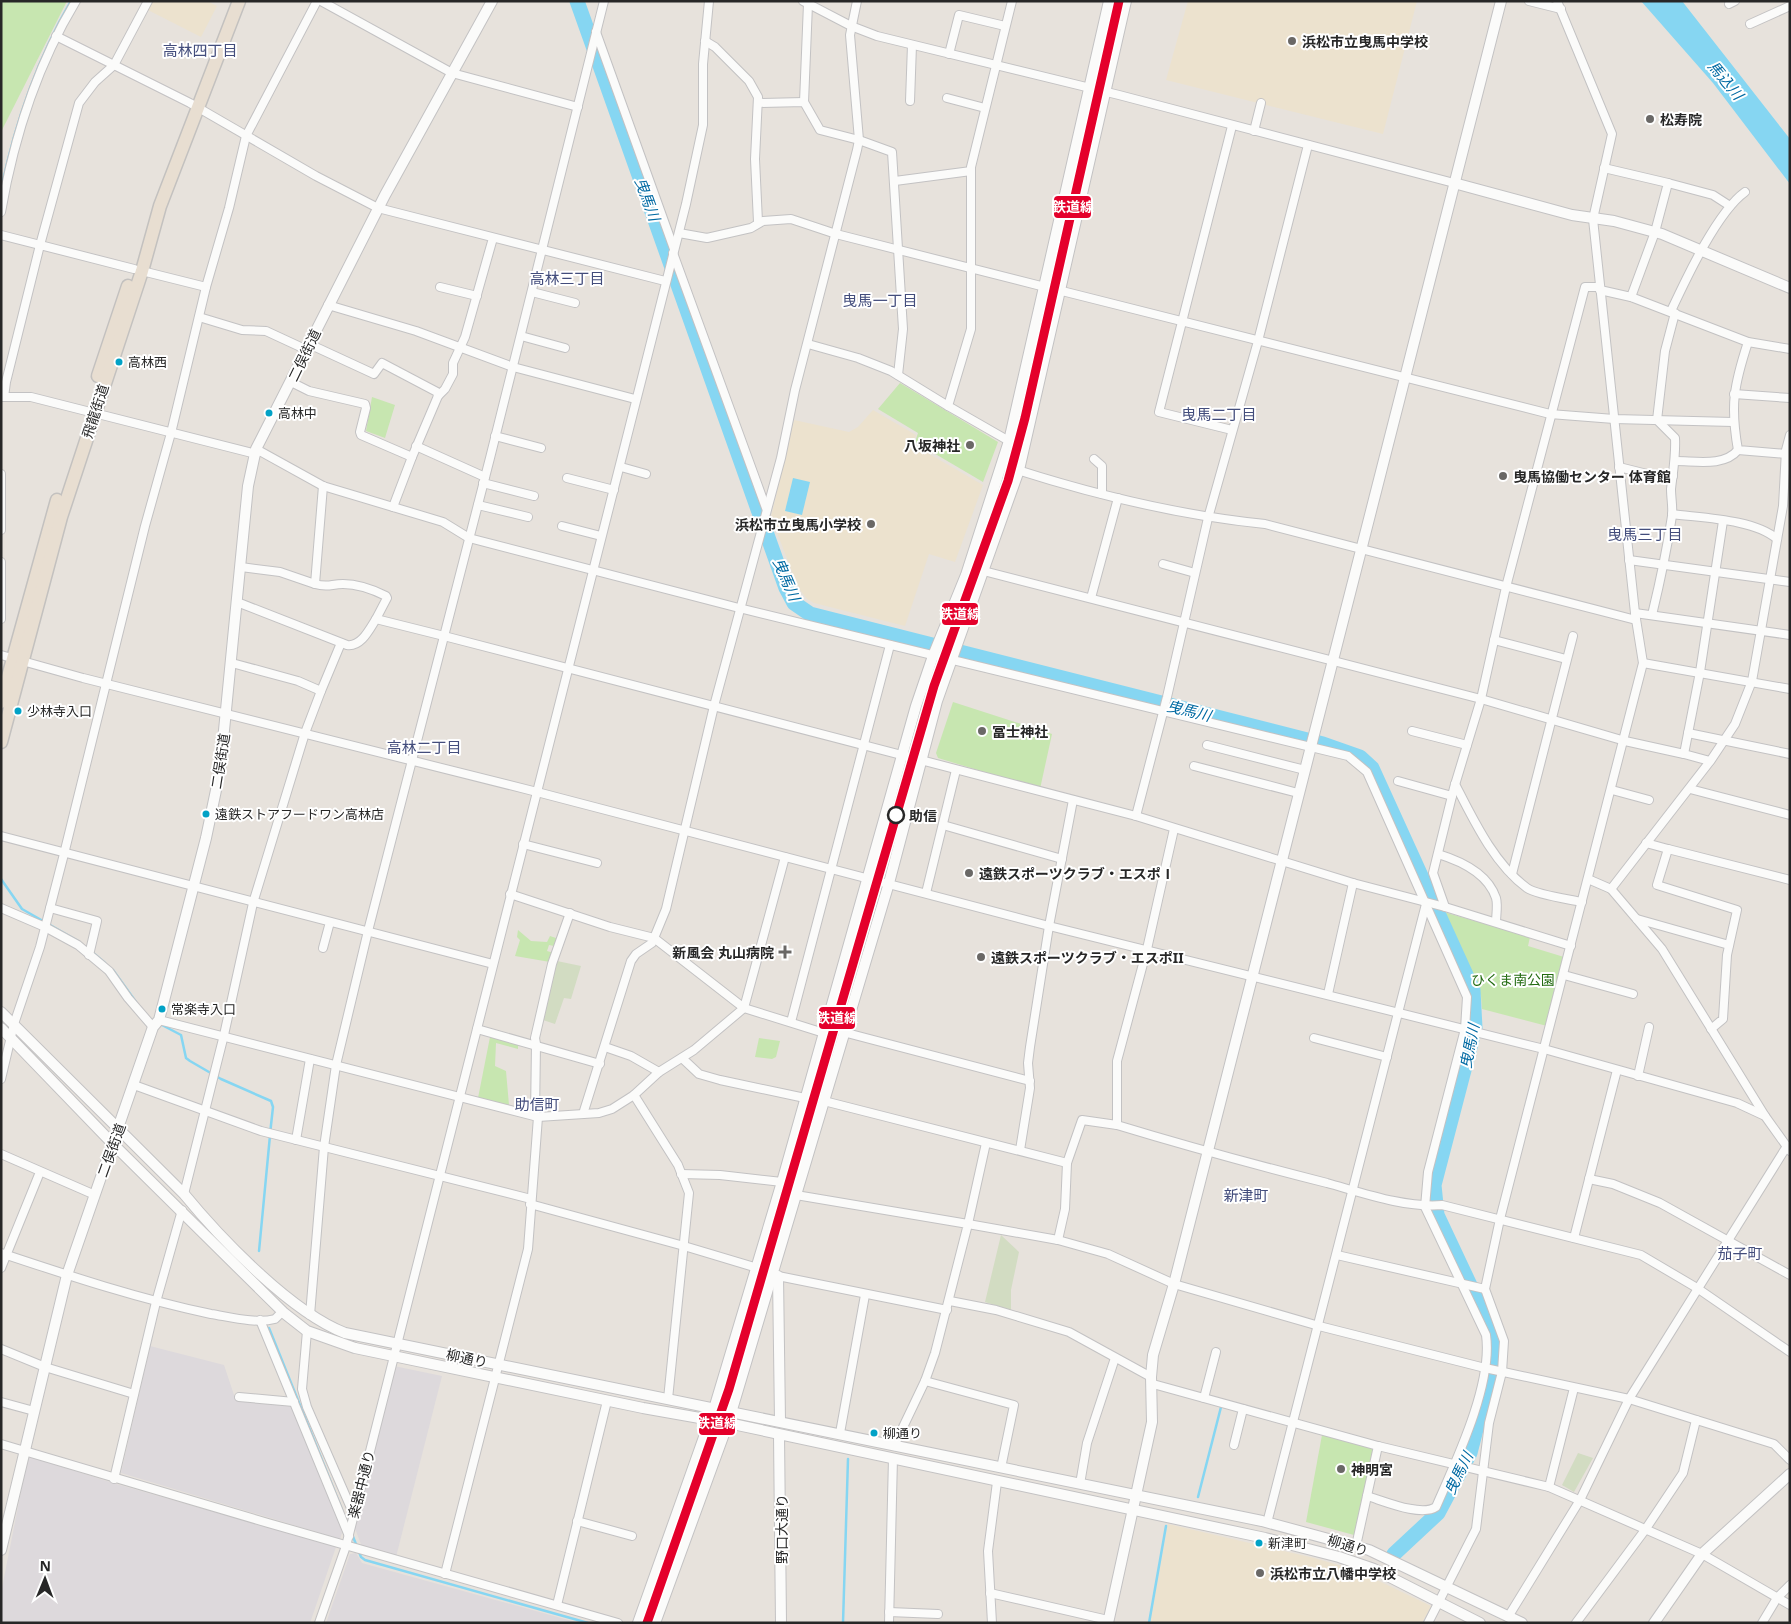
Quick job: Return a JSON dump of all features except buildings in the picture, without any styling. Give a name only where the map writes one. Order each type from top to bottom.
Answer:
[{"type":"highway","name":"飛龍街道","points":[[193,106],[230,1]]},
{"type":"highway","name":"飛龍街道","points":[[1,702],[52,515],[90,412],[138,270],[169,156],[239,1]]},
{"type":"highway","name":"飛龍街道","points":[[1,742],[12,657]]},
{"type":"street","points":[[1,212],[20,128],[29,98],[56,36],[76,1]]},
{"type":"street","points":[[148,1],[114,65],[95,82],[79,103],[40,245],[3,397],[31,397],[171,434],[256,451],[323,486],[443,522],[469,538],[890,646],[952,658],[1348,756],[1367,772],[1428,904],[1467,997],[1470,1030],[1428,1172],[1428,1206],[1486,1335],[1488,1346],[1486,1368],[1466,1439],[1436,1507],[1430,1511],[1419,1511],[1367,1496]]},
{"type":"street","points":[[1,1079],[13,1039],[14,1024],[50,908],[145,526],[171,434],[206,286],[229,208],[246,136],[317,1]]},
{"type":"street","points":[[321,1],[452,73],[578,107]]},
{"type":"street","name":"二俣街道","points":[[1,1550],[3,1533],[46,1368],[67,1275],[156,1024],[193,886],[220,771],[248,486],[256,451],[378,208],[492,1]]},
{"type":"street","points":[[310,1315],[324,1147],[336,1065],[368,931],[543,250],[604,1]]},
{"type":"street","name":"楽器中通り","points":[[319,1623],[349,1536],[438,1175],[460,1096],[601,536],[621,467],[636,399],[678,233],[703,125],[705,41],[709,1]]},
{"type":"street","points":[[583,1114],[631,962],[654,938],[666,909],[714,706],[759,533],[781,458],[795,390],[859,140],[851,26],[857,1]]},
{"type":"street","points":[[948,406],[971,329],[971,171],[995,64],[1012,1]]},
{"type":"street","points":[[638,1623],[714,1409],[782,1182],[901,755],[934,654],[968,567],[1009,442],[1108,1]]},
{"type":"street","points":[[655,1623],[728,1423],[776,1275],[796,1195],[889,883],[938,701],[952,658],[986,574],[1019,470],[1062,291],[1126,1]]},
{"type":"street","points":[[990,1593],[1108,1621],[1152,1422],[1153,1355],[1174,1284],[1501,1]]},
{"type":"street","points":[[1529,1],[1561,9]]},
{"type":"street","points":[[1428,1623],[1476,1529],[1489,1423],[1500,1371],[1504,1340],[1482,1288],[1612,790],[1643,663],[1635,616],[1593,219],[1612,134],[1557,1]]},
{"type":"street","points":[[898,375],[903,329],[892,152],[859,140],[818,129],[804,102],[805,3],[851,26],[949,54],[995,64],[1593,219],[1614,221],[1655,232],[1703,249],[1790,288]]},
{"type":"street","points":[[1750,24],[1790,6]]},
{"type":"street","points":[[949,54],[960,15],[1005,26]]},
{"type":"street","points":[[596,34],[766,509]]},
{"type":"street","points":[[56,36],[193,106],[316,176],[378,208],[666,281]]},
{"type":"street","points":[[705,41],[715,47],[749,81],[756,91],[758,103],[755,153],[758,222]]},
{"type":"street","points":[[910,101],[912,44]]},
{"type":"street","points":[[947,98],[985,108]]},
{"type":"street","points":[[758,103],[804,102]]},
{"type":"street","points":[[1254,131],[1261,103]]},
{"type":"street","points":[[1232,126],[1159,412],[1232,430]]},
{"type":"street","points":[[1136,816],[1167,697],[1208,518],[1258,341],[1308,145]]},
{"type":"street","points":[[1604,168],[1713,195],[1730,206]]},
{"type":"street","points":[[895,182],[971,171]]},
{"type":"street","points":[[1631,297],[1655,232],[1668,183]]},
{"type":"street","points":[[1657,420],[1665,351],[1673,312],[1703,249],[1730,206],[1745,192]]},
{"type":"street","points":[[678,233],[706,238],[751,228],[758,222],[795,219],[836,234],[1045,287]]},
{"type":"street","points":[[1,235],[206,286]]},
{"type":"street","points":[[393,507],[416,446],[438,396],[445,389],[453,374],[453,363],[477,296],[493,238]]},
{"type":"street","points":[[1442,907],[1434,873],[1438,854],[1455,784],[1481,699],[1506,587],[1550,414],[1585,287],[1631,297],[1748,342],[1790,349]]},
{"type":"street","points":[[440,288],[477,296]]},
{"type":"street","points":[[1062,291],[1404,379],[1550,414],[1614,419],[1733,422]]},
{"type":"street","points":[[532,292],[575,303]]},
{"type":"street","points":[[328,305],[416,331],[513,367],[636,399]]},
{"type":"street","points":[[199,317],[242,330],[266,331],[374,374],[382,363],[437,392],[438,396]]},
{"type":"street","points":[[521,336],[565,348]]},
{"type":"street","points":[[1738,450],[1733,422],[1734,394],[1736,380],[1748,342]]},
{"type":"street","points":[[808,344],[858,358],[898,375],[1009,442]]},
{"type":"street","points":[[291,382],[308,391],[365,404],[361,436],[412,457]]},
{"type":"street","points":[[1734,394],[1790,398]]},
{"type":"street","points":[[1652,615],[1664,565],[1664,551],[1672,514],[1673,476],[1676,461],[1675,438],[1657,420]]},
{"type":"street","points":[[495,436],[541,448]]},
{"type":"street","points":[[1611,889],[1690,789],[1725,739],[1734,724],[1752,681],[1776,539],[1786,508],[1786,454],[1789,440]]},
{"type":"street","points":[[416,446],[484,480],[534,496]]},
{"type":"street","points":[[1676,461],[1718,461],[1732,457],[1738,450]]},
{"type":"street","points":[[1738,450],[1786,454]]},
{"type":"street","points":[[1094,460],[1102,466],[1102,494]]},
{"type":"street","points":[[1002,465],[1118,498],[1208,518],[1265,524],[1506,587],[1635,616],[1652,615],[1790,635]]},
{"type":"street","points":[[621,467],[646,474]]},
{"type":"street","points":[[1619,467],[1647,474],[1673,476]]},
{"type":"street","points":[[1,474],[1,530]]},
{"type":"street","points":[[567,478],[614,490]]},
{"type":"street","points":[[315,584],[323,486]]},
{"type":"street","points":[[1091,598],[1118,498]]},
{"type":"street","points":[[478,504],[528,518]]},
{"type":"street","points":[[1672,514],[1723,521],[1760,529],[1776,539]]},
{"type":"street","points":[[1684,754],[1700,672],[1723,521]]},
{"type":"street","points":[[562,526],[601,536]]},
{"type":"street","points":[[1629,560],[1790,582]]},
{"type":"street","points":[[1,562],[1,619]]},
{"type":"street","points":[[1163,564],[1195,573]]},
{"type":"street","points":[[237,602],[353,646],[359,643],[376,620],[387,598],[360,586],[335,585],[327,587],[280,572],[241,567]]},
{"type":"street","points":[[968,567],[986,574],[1091,598],[1331,662],[1481,699],[1624,741],[1710,761]]},
{"type":"street","points":[[376,620],[1136,816],[1174,829],[1281,859],[1353,883],[1496,922],[1571,946]]},
{"type":"street","points":[[1512,874],[1573,636]]},
{"type":"street","points":[[1494,640],[1566,659]]},
{"type":"street","points":[[184,1194],[224,1035],[253,903],[305,733],[341,643]]},
{"type":"street","points":[[791,1022],[890,646]]},
{"type":"street","points":[[12,657],[107,684],[537,792],[1049,926],[1544,1049],[1737,1103],[1766,1116]]},
{"type":"street","points":[[232,663],[298,681],[321,691]]},
{"type":"street","points":[[1643,663],[1790,689]]},
{"type":"street","points":[[1412,731],[1467,745]]},
{"type":"street","points":[[1688,733],[1725,739],[1790,754]]},
{"type":"street","points":[[1207,745],[1305,770]]},
{"type":"street","points":[[1194,766],[1298,793]]},
{"type":"street","points":[[926,893],[956,770]]},
{"type":"street","points":[[1398,781],[1452,796]]},
{"type":"street","points":[[1455,784],[1481,834],[1512,874],[1528,889],[1582,902]]},
{"type":"street","points":[[1690,789],[1790,815]]},
{"type":"street","points":[[1612,790],[1649,800]]},
{"type":"street","points":[[1020,1150],[1030,1081],[1028,1063],[1049,926],[1073,800]]},
{"type":"street","points":[[943,825],[1062,859]]},
{"type":"street","points":[[1117,1124],[1117,1061],[1147,949],[1174,829]]},
{"type":"street","points":[[1,836],[64,854],[493,964]]},
{"type":"street","points":[[1646,843],[1790,880]]},
{"type":"street","points":[[523,844],[597,863]]},
{"type":"street","points":[[1668,849],[1657,885],[1737,910],[1729,945],[1724,983],[1723,1019],[1711,1028]]},
{"type":"street","points":[[1438,854],[1460,860],[1482,878],[1497,899],[1496,922]]},
{"type":"street","points":[[1,908],[46,923],[90,951],[128,998],[156,1024],[224,1035],[310,1059],[537,1116],[599,1113],[612,1109],[634,1095],[658,1072],[682,1058],[744,1008],[785,857]]},
{"type":"street","points":[[1508,1617],[1580,1500],[1629,1399],[1697,1288],[1788,1149],[1662,949],[1611,889],[1588,879]]},
{"type":"street","points":[[1328,994],[1353,883]]},
{"type":"street","points":[[510,894],[654,938],[744,1008],[824,1033]]},
{"type":"street","points":[[1267,1523],[1398,1012],[1428,904]]},
{"type":"street","points":[[50,908],[97,921],[90,951]]},
{"type":"street","points":[[445,1574],[528,1249],[537,1116],[535,1038],[552,964],[570,913]]},
{"type":"street","points":[[1636,919],[1729,945]]},
{"type":"street","points":[[323,948],[330,922]]},
{"type":"street","points":[[1564,975],[1633,994]]},
{"type":"street","name":"柳通り","points":[[1,1012],[184,1194],[253,1266],[310,1315],[326,1326],[345,1333],[668,1400],[840,1433],[894,1446],[1267,1523],[1356,1546],[1522,1623]]},
{"type":"street","points":[[1638,1076],[1649,1027]]},
{"type":"street","name":"柳通り","points":[[1,1028],[113,1144],[283,1311],[307,1331],[356,1348],[393,1356],[710,1421],[728,1423],[1265,1538],[1339,1557],[1374,1569],[1480,1623]]},
{"type":"street","points":[[477,1029],[536,1044],[600,1064]]},
{"type":"street","points":[[844,1032],[1030,1081]]},
{"type":"street","points":[[1314,1038],[1387,1057]]},
{"type":"street","points":[[605,1047],[631,1056],[658,1072]]},
{"type":"street","points":[[682,1058],[699,1074],[805,1098]]},
{"type":"street","points":[[296,1140],[310,1059]]},
{"type":"street","points":[[1574,1238],[1617,1070]]},
{"type":"street","points":[[134,1085],[204,1112],[270,1133],[438,1175],[684,1246],[776,1275],[865,1295],[947,1310]]},
{"type":"street","points":[[634,1095],[681,1174],[689,1193],[668,1400]]},
{"type":"street","points":[[824,1101],[1067,1163]]},
{"type":"street","points":[[1058,1240],[1065,1209],[1067,1163],[1082,1120],[1117,1124],[1207,1152],[1353,1190],[1428,1206],[1442,1205],[1641,1254],[1697,1288],[1790,1352]]},
{"type":"street","points":[[894,1446],[925,1381],[950,1301],[986,1143]]},
{"type":"street","points":[[1,1154],[95,1195]]},
{"type":"street","points":[[1,1268],[4,1254],[40,1172]]},
{"type":"street","points":[[681,1174],[720,1175],[782,1182]]},
{"type":"street","points":[[1589,1179],[1613,1184],[1660,1203],[1790,1275]]},
{"type":"street","points":[[796,1195],[1058,1240],[1108,1254],[1174,1284],[1319,1326],[1486,1368],[1629,1399],[1774,1444],[1790,1460]]},
{"type":"street","points":[[114,1479],[156,1302],[182,1210]]},
{"type":"street","points":[[4,1254],[156,1302],[224,1316],[260,1320],[275,1319],[283,1311]]},
{"type":"street","points":[[1337,1255],[1482,1288]]},
{"type":"street","points":[[776,1275],[780,1421]]},
{"type":"street","points":[[840,1433],[865,1295]]},
{"type":"street","points":[[950,1301],[996,1310],[1069,1332],[1152,1381],[1204,1398],[1378,1446],[1549,1487],[1702,1554],[1790,1605]]},
{"type":"street","points":[[260,1320],[349,1536]]},
{"type":"street","points":[[307,1331],[302,1389],[306,1407],[354,1515]]},
{"type":"street","points":[[1,1349],[46,1368],[134,1394]]},
{"type":"street","points":[[1204,1398],[1216,1352]]},
{"type":"street","points":[[1080,1484],[1087,1443],[1115,1358]]},
{"type":"street","points":[[925,1381],[1014,1405],[1001,1468]]},
{"type":"street","points":[[1549,1487],[1574,1388]]},
{"type":"street","points":[[239,1397],[294,1402]]},
{"type":"street","points":[[557,1605],[607,1400]]},
{"type":"street","points":[[1,1402],[34,1411]]},
{"type":"street","points":[[1234,1446],[1243,1409]]},
{"type":"street","points":[[1576,1623],[1645,1530],[1683,1473],[1696,1420]]},
{"type":"street","name":"野口大通り","points":[[779,1435],[781,1623]]},
{"type":"street","points":[[1,1444],[114,1479],[618,1623]]},
{"type":"street","points":[[1356,1546],[1378,1446]]},
{"type":"street","points":[[889,1623],[893,1458]]},
{"type":"street","points":[[1654,1623],[1702,1554],[1790,1474]]},
{"type":"street","points":[[992,1623],[988,1551],[997,1482]]},
{"type":"street","points":[[577,1521],[632,1536]]},
{"type":"street","points":[[1762,1623],[1776,1598],[1790,1584]]},
{"type":"street","points":[[889,1612],[938,1614]]},
{"type":"shaded area","points":[[152,1],[207,1],[217,6],[201,37],[148,10]]},
{"type":"shaded area","name":"浜松市立曳馬中学校","points":[[1188,1],[1417,1],[1383,134],[1166,80]]},
{"type":"shaded area","name":"浜松市立曳馬小学校","points":[[873,410],[916,435],[912,444],[983,485],[955,562],[929,554],[905,626],[814,603],[807,599],[798,587],[771,517],[794,420],[849,432],[858,427]]},
{"type":"shaded area","points":[[150,1346],[224,1365],[235,1398],[291,1405],[335,1511],[342,1533],[340,1539],[121,1473]]},
{"type":"shaded area","points":[[394,1366],[442,1376],[396,1557],[362,1547],[354,1526]]},
{"type":"shaded area","points":[[28,1456],[113,1483],[336,1547],[310,1623],[1,1623],[1,1593]]},
{"type":"shaded area","name":"浜松市立八幡中学校","points":[[1168,1524],[1342,1566],[1431,1606],[1422,1623],[1150,1623]]},
{"type":"shaded area","points":[[356,1553],[362,1563],[579,1623],[326,1623],[350,1554]]},
{"type":"green space","points":[[1,1],[67,1],[1,132]]},
{"type":"green space","points":[[900,383],[998,442],[983,482],[915,442],[918,433],[878,409]]},
{"type":"green space","points":[[372,397],[395,405],[385,438],[366,431]]},
{"type":"green space","points":[[953,702],[1052,734],[1040,789],[938,758],[936,753]]},
{"type":"green space","name":"ひくま南公園","points":[[1440,911],[1530,937],[1528,946],[1564,957],[1547,1026],[1482,1009],[1481,996]]},
{"type":"green space","points":[[518,930],[531,941],[547,942],[550,936],[559,939],[554,946],[549,945],[547,951],[554,953],[550,962],[515,956],[520,940],[517,937]]},
{"type":"green space","points":[[557,961],[581,966],[571,999],[564,998],[555,1024],[540,1019]]},
{"type":"green space","points":[[490,1037],[518,1044],[518,1049],[496,1043],[495,1066],[506,1071],[509,1105],[478,1098]]},
{"type":"green space","points":[[759,1038],[780,1041],[776,1057],[772,1059],[755,1057]]},
{"type":"green space","points":[[1001,1235],[1019,1252],[1011,1290],[1011,1310],[985,1302]]},
{"type":"green space","points":[[1322,1435],[1374,1448],[1354,1535],[1306,1522]]},
{"type":"green space","points":[[1578,1453],[1593,1458],[1574,1492],[1562,1485]]},
{"type":"water","name":"馬込川","points":[[1641,1],[1682,1],[1790,139],[1790,184],[1713,83]]},
{"type":"water","points":[[793,478],[810,482],[802,515],[785,511]]},
{"type":"waterway","points":[[1,190],[13,141],[28,93],[47,46],[71,1]]},
{"type":"waterway","name":"曳馬川","points":[[577,1],[786,588],[794,603],[810,614],[1323,744],[1360,757],[1372,768],[1473,990],[1475,1028],[1434,1185],[1437,1215],[1493,1334],[1493,1363],[1470,1453],[1438,1513],[1394,1554]]},
{"type":"waterway","points":[[1,879],[22,909],[78,941]]},
{"type":"waterway","points":[[92,952],[105,963]]},
{"type":"waterway","points":[[113,970],[136,1002]]},
{"type":"waterway","points":[[162,1025],[181,1035],[186,1058],[190,1061],[221,1079],[271,1101],[273,1107],[259,1251]]},
{"type":"waterway","points":[[269,1328],[342,1510]]},
{"type":"waterway","points":[[1198,1497],[1221,1407]]},
{"type":"waterway","points":[[843,1623],[848,1459]]},
{"type":"waterway","points":[[1149,1623],[1166,1526]]},
{"type":"waterway","points":[[352,1534],[361,1557],[365,1560],[588,1623]]},
{"type":"transit line","name":"鉄道線","points":[[647,1623],[729,1389],[934,686],[1008,481],[1025,418],[1119,1]]},
{"type":"place","name":"浜松市立曳馬中学校","points":[[1292,41]]},
{"type":"place","name":"松寿院","points":[[1650,119]]},
{"type":"place","name":"高林西","points":[[119,362]]},
{"type":"place","name":"高林中","points":[[269,413]]},
{"type":"place","name":"八坂神社","points":[[970,445]]},
{"type":"place","name":"曳馬協働センター 体育館","points":[[1503,476]]},
{"type":"place","name":"浜松市立曳馬小学校","points":[[871,524]]},
{"type":"place","name":"少林寺入口","points":[[18,711]]},
{"type":"place","name":"冨士神社","points":[[982,731]]},
{"type":"place","name":"遠鉄ストアフードワン高林店","points":[[206,814]]},
{"type":"place","name":"助信","points":[[896,815]]},
{"type":"place","name":"遠鉄スポーツクラブ・エスポⅠ","points":[[969,873]]},
{"type":"place","name":"新風会 丸山病院","points":[[785,952]]},
{"type":"place","name":"遠鉄スポーツクラブ・エスポII","points":[[981,957]]},
{"type":"place","name":"常楽寺入口","points":[[162,1009]]},
{"type":"place","name":"柳通り","points":[[874,1433]]},
{"type":"place","name":"神明宮","points":[[1341,1469]]},
{"type":"place","name":"新津町","points":[[1259,1543]]},
{"type":"place","name":"浜松市立八幡中学校","points":[[1260,1573]]},
{"type":"district","name":"高林四丁目","points":[[200,50]]},
{"type":"district","name":"高林三丁目","points":[[567,278]]},
{"type":"district","name":"曳馬一丁目","points":[[880,300]]},
{"type":"district","name":"曳馬二丁目","points":[[1219,414]]},
{"type":"district","name":"曳馬三丁目","points":[[1645,534]]},
{"type":"district","name":"高林二丁目","points":[[424,747]]},
{"type":"district","name":"助信町","points":[[537,1104]]},
{"type":"district","name":"新津町","points":[[1246,1195]]},
{"type":"district","name":"茄子町","points":[[1740,1253]]}]
